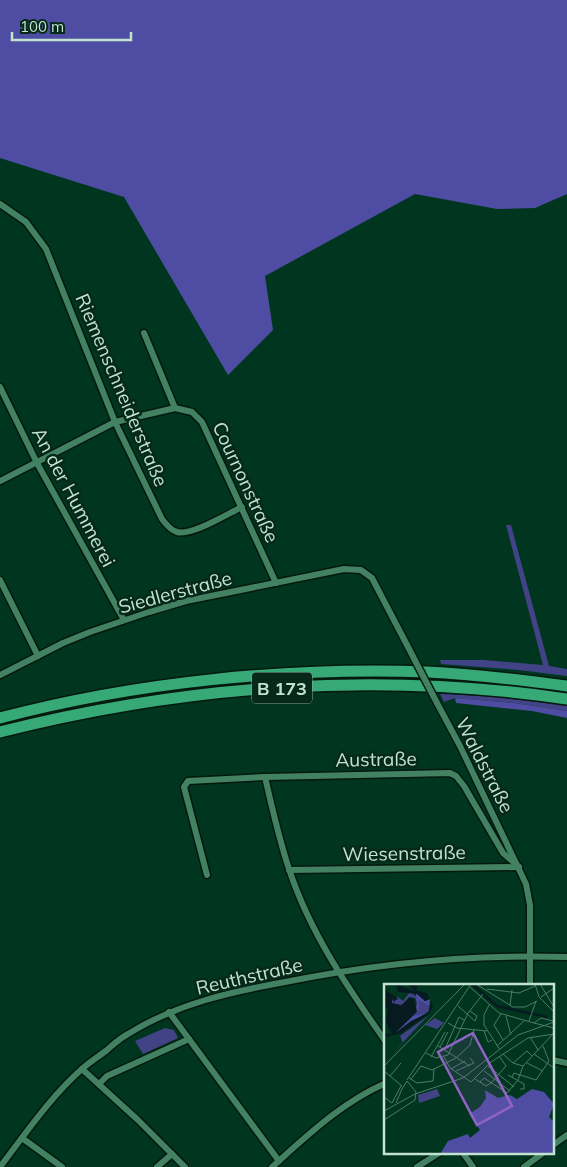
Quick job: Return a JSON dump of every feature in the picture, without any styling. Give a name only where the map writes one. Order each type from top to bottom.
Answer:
[{"type":"highway","name":"B 173","points":[[0,718],[64,704],[175,684],[283,675],[428,672],[567,686]]},
{"type":"highway","name":"B 173","points":[[0,732],[179,696],[243,690],[365,684],[428,685],[522,692],[567,699]]},
{"type":"street","name":"Riemenschneiderstraße","points":[[0,204],[26,222],[46,249],[115,422],[162,520],[176,532],[188,532],[242,507]]},
{"type":"street","points":[[0,481],[115,422],[176,408],[144,333]]},
{"type":"street","name":"An der Hummerei","points":[[0,387],[37,463],[124,620]]},
{"type":"street","name":"Cournonstraße","points":[[176,408],[192,412],[202,422],[276,583]]},
{"type":"street","name":"Siedlerstraße","points":[[0,675],[72,639],[124,620],[186,601],[344,569],[356,569],[365,573]]},
{"type":"street","name":"Waldstraße","points":[[365,573],[377,585],[460,746],[526,884],[529,896],[530,984]]},
{"type":"street","points":[[0,580],[38,656]]},
{"type":"street","name":"Austraße","points":[[207,875],[184,787],[186,783],[188,781],[265,777],[450,773],[456,776],[464,786],[502,853],[519,867]]},
{"type":"street","points":[[265,777],[289,870],[311,922],[337,971],[384,1039]]},
{"type":"street","name":"Wiesenstraße","points":[[289,870],[519,867]]},
{"type":"street","name":"Reuthstraße","points":[[0,1167],[54,1098],[82,1069],[127,1034],[169,1012],[209,998],[337,971],[442,959],[530,956],[567,957]]},
{"type":"street","points":[[169,1012],[279,1161]]},
{"type":"street","points":[[99,1084],[107,1076],[189,1039]]},
{"type":"street","points":[[554,1060],[567,1063]]},
{"type":"street","points":[[82,1069],[185,1167]]},
{"type":"street","points":[[272,1167],[330,1118],[356,1099],[384,1084]]},
{"type":"street","points":[[554,1145],[567,1135]]},
{"type":"street","points":[[22,1138],[62,1167]]},
{"type":"street","points":[[157,1167],[172,1154]]},
{"type":"street","points":[[417,1167],[437,1154]]},
{"type":"street","points":[[464,1154],[473,1167]]},
{"type":"street","points":[[524,1167],[542,1154]]},
{"type":"shaded area","points":[[0,0],[567,0],[567,194],[535,208],[497,209],[415,194],[265,276],[273,330],[228,375],[124,197],[0,158]]},
{"type":"shaded area","points":[[506,525],[511,525],[549,666],[567,669],[567,676],[441,664],[440,660],[484,660],[543,665]]},
{"type":"shaded area","points":[[440,694],[488,697],[567,706],[567,711],[514,703],[455,698],[444,702]]},
{"type":"shaded area","points":[[455,698],[514,703],[567,711],[567,718],[532,711],[456,703]]},
{"type":"shaded area","points":[[165,1028],[174,1030],[178,1038],[143,1054],[135,1041]]}]
